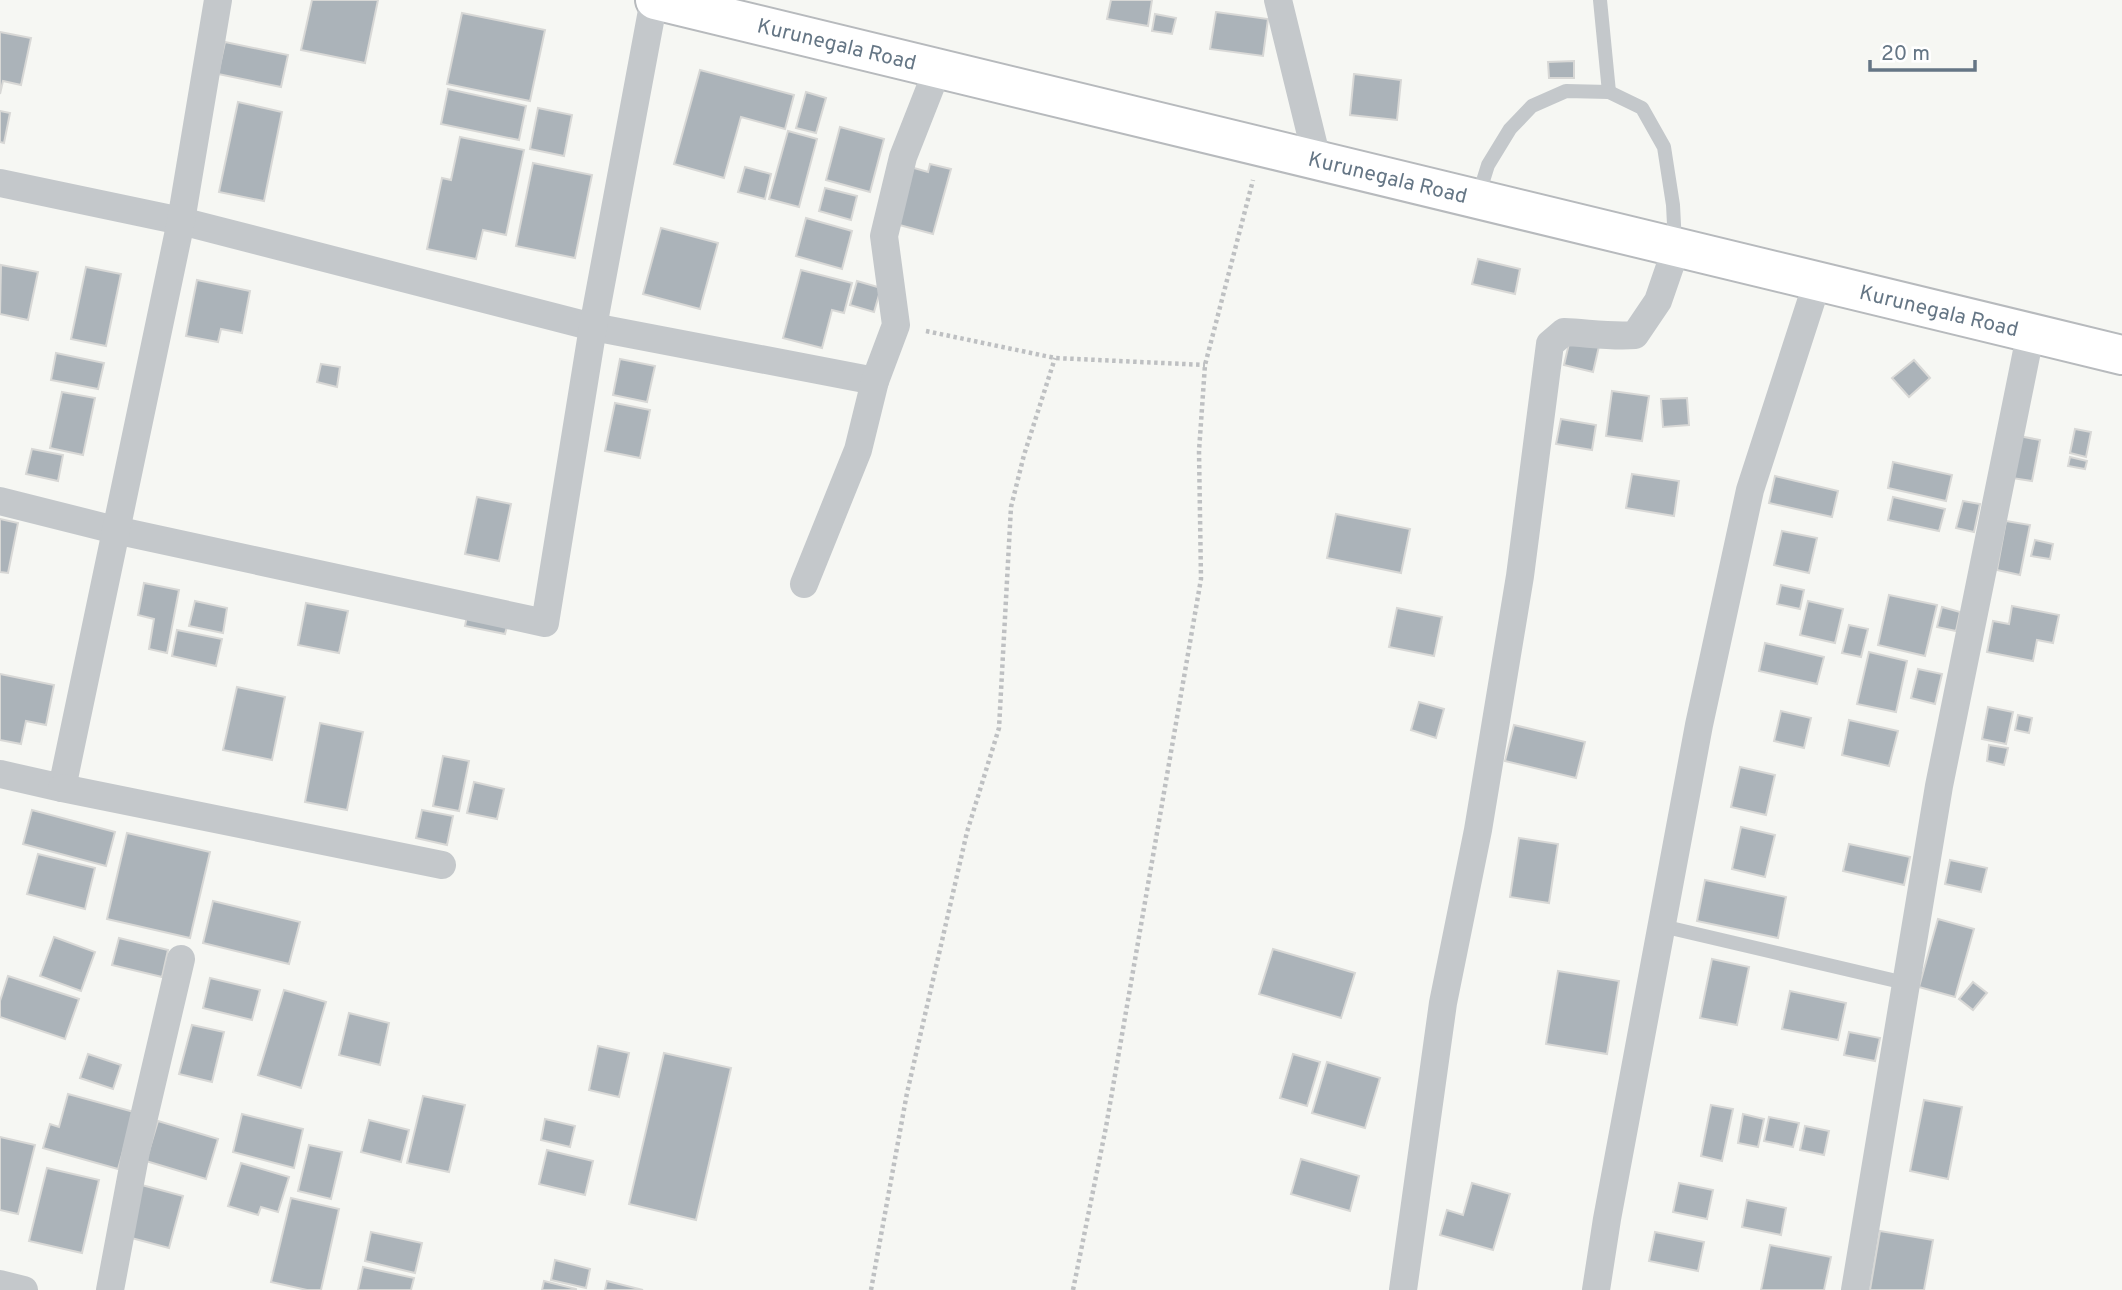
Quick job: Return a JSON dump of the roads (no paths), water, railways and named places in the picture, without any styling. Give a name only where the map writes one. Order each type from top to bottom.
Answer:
[{"type":"highway","name":"Kurunegala Road","points":[[655,0],[2122,355]]},
{"type":"street","points":[[62,788],[181,221],[218,0]]},
{"type":"street","points":[[0,501],[115,530],[545,623],[593,327],[655,0]]},
{"type":"street","points":[[1278,0],[1317,159]]},
{"type":"street","points":[[804,584],[858,450],[875,381],[896,325],[884,236],[903,157],[938,68]]},
{"type":"street","points":[[0,183],[181,221],[593,327],[875,381]]},
{"type":"street","points":[[1403,1290],[1443,1003],[1478,830],[1520,576],[1550,344],[1564,332],[1598,333],[1616,337],[1635,335],[1658,301],[1676,246]]},
{"type":"street","points":[[1596,1290],[1699,725],[1750,491],[1818,280]]},
{"type":"street","points":[[1855,1290],[1939,786],[2031,331]]},
{"type":"street","points":[[0,774],[442,865]]},
{"type":"street","points":[[110,1290],[136,1151],[181,959]]},
{"type":"street","points":[[0,1284],[24,1290]]},
{"type":"lane","points":[[1600,0],[1609,92]]},
{"type":"lane","points":[[1478,197],[1488,165],[1504,138],[1532,106],[1566,91],[1609,92],[1642,108],[1664,147],[1676,246]]},
{"type":"lane","points":[[1662,926],[1905,983]]}]
